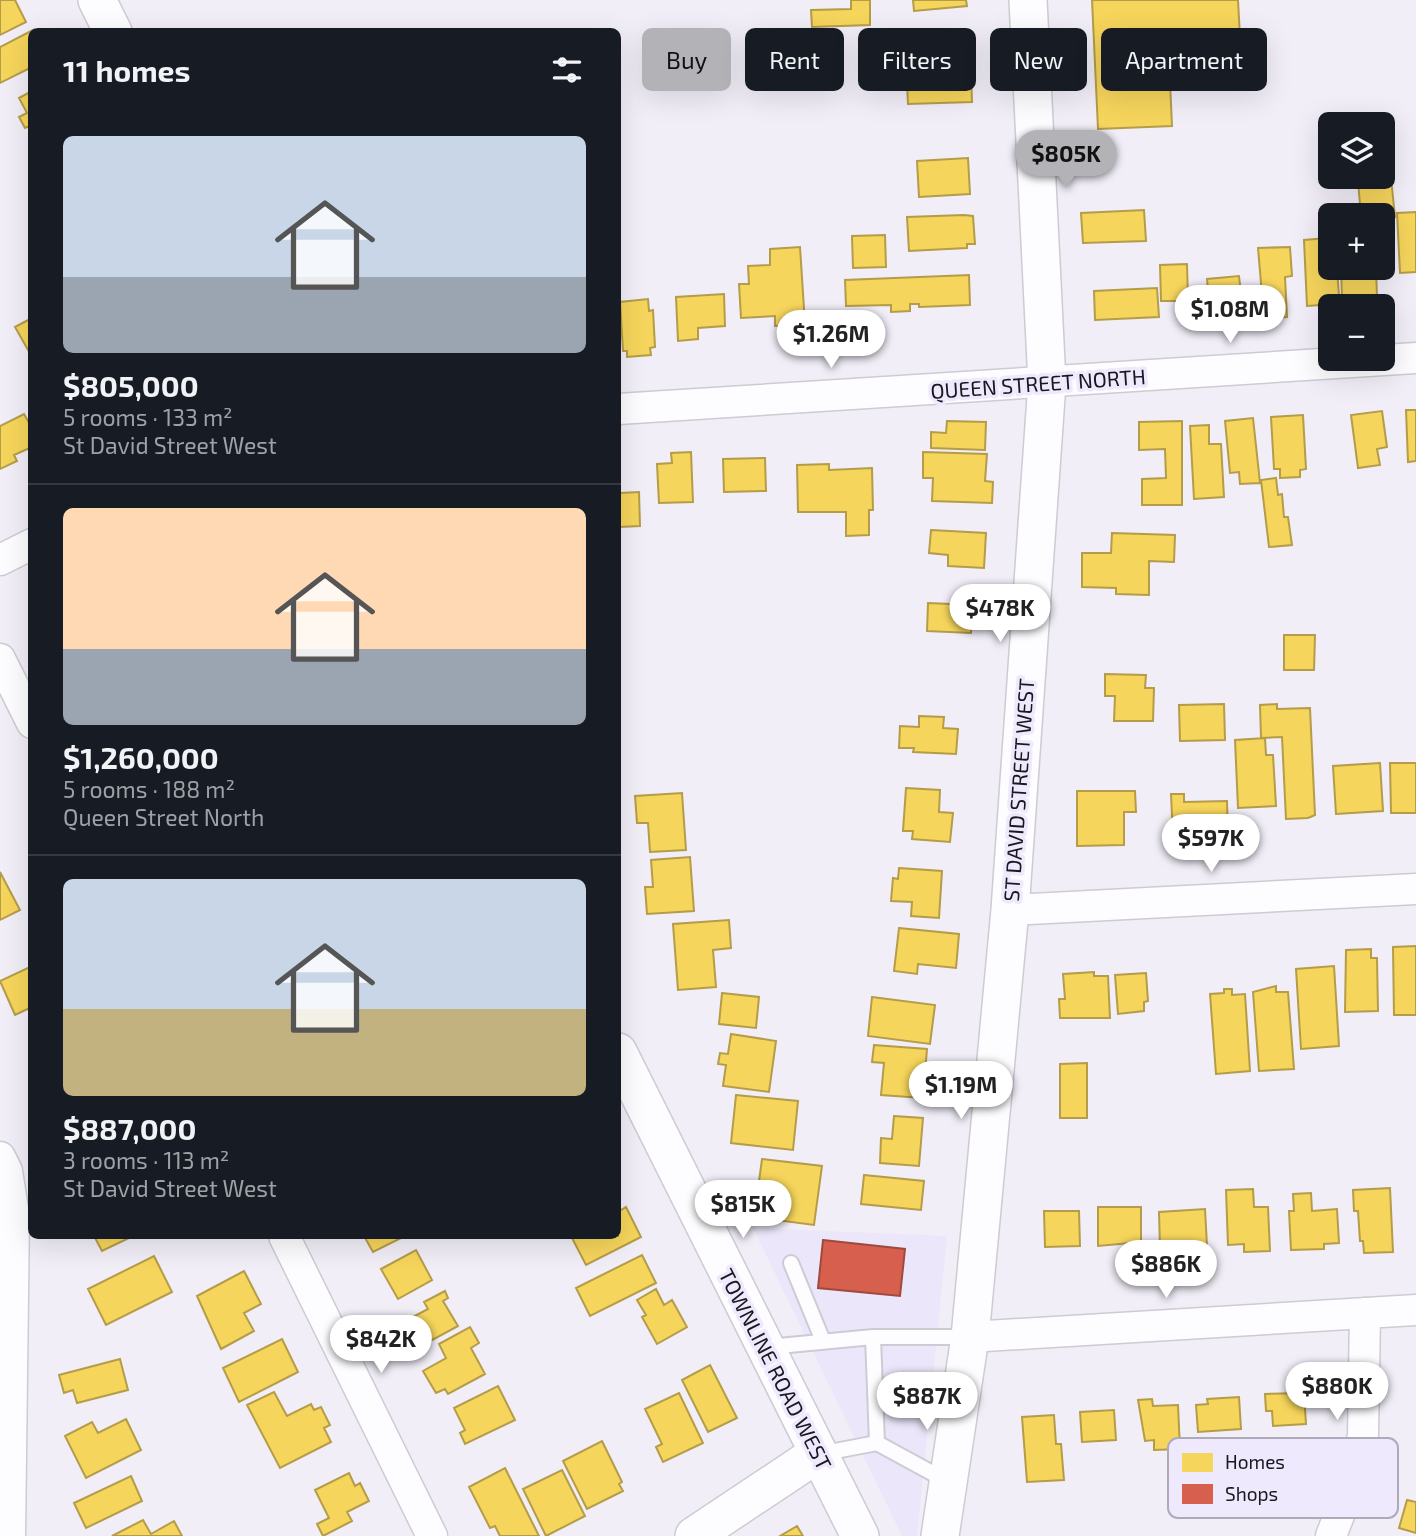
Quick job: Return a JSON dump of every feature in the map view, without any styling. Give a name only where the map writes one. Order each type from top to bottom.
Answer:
[{"type":"street","points":[[97,0],[111,28]]},
{"type":"street","name":"ST DAVID STREET WEST","points":[[940,1536],[970,1338],[1010,911],[1047,383],[1028,0]]},
{"type":"street","name":"QUEEN STREET NORTH","points":[[621,409],[1416,358]]},
{"type":"street","points":[[0,560],[28,546]]},
{"type":"street","points":[[0,659],[28,715]]},
{"type":"street","points":[[1010,911],[1416,888]]},
{"type":"street","name":"TOWNLINE ROAD WEST","points":[[621,1058],[860,1536]]},
{"type":"street","points":[[0,1157],[7,1171],[14,1215],[7,1332],[9,1536]]},
{"type":"street","points":[[285,1239],[432,1536]]},
{"type":"street","points":[[970,1338],[1416,1310]]},
{"type":"street","points":[[1362,1438],[1365,1313]]},
{"type":"street","points":[[694,1536],[817,1454]]},
{"type":"street","points":[[1331,1536],[1338,1518]]},
{"type":"lane","points":[[791,1263],[822,1341]]},
{"type":"lane","points":[[873,1337],[877,1443]]},
{"type":"lane","points":[[764,1348],[873,1337],[970,1338]]},
{"type":"lane","points":[[817,1454],[877,1443],[948,1482]]},
{"type":"shaded area","points":[[753,1228],[947,1236],[917,1536],[902,1536]]},
{"type":"building: Homes","points":[[0,0],[15,0],[26,22],[0,35]]},
{"type":"building: Homes","points":[[851,0],[870,0],[870,25],[812,27],[811,10],[851,9]]},
{"type":"building: Homes","points":[[913,0],[966,0],[967,6],[914,11]]},
{"type":"building: Homes","points":[[1092,0],[1238,0],[1240,28],[1101,28],[1101,91],[1170,91],[1172,126],[1098,129]]},
{"type":"building: Homes","points":[[28,33],[28,69],[0,83],[0,47]]},
{"type":"building: Homes","points":[[907,91],[972,91],[972,102],[908,104]]},
{"type":"building: Homes","points":[[28,93],[28,127],[25,128],[19,117],[27,113],[19,98]]},
{"type":"building: Homes","points":[[968,158],[970,194],[919,197],[917,161]]},
{"type":"building: Homes","points":[[1359,189],[1392,189],[1394,203],[1360,203]]},
{"type":"building: Homes","points":[[1144,210],[1146,241],[1083,243],[1081,213]]},
{"type":"building: Homes","points":[[1416,212],[1416,272],[1400,273],[1397,213]]},
{"type":"building: Homes","points":[[973,216],[975,244],[967,244],[967,248],[909,251],[907,217]]},
{"type":"building: Homes","points":[[885,235],[886,267],[853,268],[852,236]]},
{"type":"building: Homes","points":[[1318,239],[1318,280],[1338,280],[1339,294],[1318,294],[1318,305],[1307,306],[1304,240]]},
{"type":"building: Homes","points":[[800,247],[805,324],[775,326],[775,316],[741,318],[739,284],[749,284],[748,266],[770,265],[770,249]]},
{"type":"building: Homes","points":[[1290,247],[1292,276],[1285,277],[1287,317],[1264,318],[1258,248]]},
{"type":"building: Homes","points":[[1187,264],[1188,301],[1161,301],[1160,265]]},
{"type":"building: Homes","points":[[969,275],[970,305],[919,307],[919,304],[910,304],[910,311],[891,312],[891,305],[846,306],[845,280]]},
{"type":"building: Homes","points":[[1239,276],[1244,319],[1211,322],[1207,279]]},
{"type":"building: Homes","points":[[1341,280],[1376,280],[1377,294],[1342,294]]},
{"type":"building: Homes","points":[[1157,288],[1159,317],[1095,320],[1094,291]]},
{"type":"building: Homes","points":[[724,294],[725,326],[698,328],[698,339],[678,341],[676,297]]},
{"type":"building: Homes","points":[[648,299],[649,311],[653,310],[655,347],[650,348],[651,355],[627,357],[627,351],[623,351],[621,302]]},
{"type":"building: Homes","points":[[28,320],[28,350],[15,327]]},
{"type":"building: Homes","points":[[1406,410],[1416,410],[1416,461],[1408,462]]},
{"type":"building: Homes","points":[[1382,411],[1387,447],[1377,449],[1380,465],[1358,468],[1351,415]]},
{"type":"building: Homes","points":[[24,414],[28,421],[28,449],[14,455],[17,461],[0,469],[0,426]]},
{"type":"building: Homes","points":[[1303,415],[1306,469],[1300,470],[1300,477],[1280,478],[1280,469],[1274,469],[1271,417]]},
{"type":"building: Homes","points":[[1253,418],[1260,483],[1240,484],[1239,472],[1230,473],[1225,421]]},
{"type":"building: Homes","points":[[947,421],[986,422],[985,450],[931,448],[931,432],[946,433]]},
{"type":"building: Homes","points":[[1182,421],[1182,505],[1142,505],[1142,479],[1166,478],[1165,449],[1139,450],[1139,422]]},
{"type":"building: Homes","points":[[1209,425],[1209,444],[1221,444],[1224,497],[1194,499],[1190,426]]},
{"type":"building: Homes","points":[[691,452],[693,502],[659,503],[657,464],[672,463],[671,453]]},
{"type":"building: Homes","points":[[923,452],[987,454],[985,481],[993,482],[992,503],[932,501],[933,478],[923,478]]},
{"type":"building: Homes","points":[[765,458],[766,491],[724,492],[723,459]]},
{"type":"building: Homes","points":[[829,464],[829,470],[872,468],[873,510],[869,510],[869,535],[846,536],[846,512],[798,512],[797,465]]},
{"type":"building: Homes","points":[[1276,478],[1278,495],[1282,494],[1284,517],[1288,517],[1292,545],[1269,547],[1261,480]]},
{"type":"building: Homes","points":[[639,492],[640,526],[621,527],[621,493]]},
{"type":"building: Homes","points":[[931,530],[986,533],[984,568],[948,566],[948,555],[929,553]]},
{"type":"building: Homes","points":[[1112,533],[1175,535],[1174,562],[1149,561],[1149,595],[1116,594],[1116,588],[1082,587],[1082,553],[1111,553]]},
{"type":"building: Homes","points":[[928,603],[972,605],[971,633],[927,631]]},
{"type":"building: Homes","points":[[1284,635],[1315,635],[1314,670],[1284,670]]},
{"type":"building: Homes","points":[[1105,674],[1146,675],[1145,688],[1154,688],[1153,721],[1114,721],[1115,696],[1105,696]]},
{"type":"building: Homes","points":[[1224,704],[1225,740],[1180,741],[1179,705]]},
{"type":"building: Homes","points":[[1277,704],[1277,709],[1310,708],[1315,815],[1308,818],[1286,819],[1282,737],[1261,738],[1260,705]]},
{"type":"building: Homes","points":[[919,716],[944,717],[943,728],[958,729],[956,754],[913,752],[914,748],[899,748],[900,726],[919,727]]},
{"type":"building: Homes","points":[[1265,738],[1266,755],[1273,755],[1276,806],[1238,808],[1235,740]]},
{"type":"building: Homes","points":[[1380,763],[1383,811],[1336,814],[1333,766]]},
{"type":"building: Homes","points":[[1390,763],[1416,763],[1416,813],[1391,813]]},
{"type":"building: Homes","points":[[906,788],[940,790],[939,812],[953,813],[950,842],[912,839],[913,831],[903,831]]},
{"type":"building: Homes","points":[[1077,791],[1135,791],[1136,812],[1124,812],[1124,845],[1077,846]]},
{"type":"building: Homes","points":[[682,793],[686,850],[650,852],[648,823],[637,823],[635,796]]},
{"type":"building: Homes","points":[[1171,794],[1184,794],[1184,802],[1227,801],[1228,836],[1173,838]]},
{"type":"building: Homes","points":[[690,857],[694,911],[647,914],[645,887],[653,887],[651,860]]},
{"type":"building: Homes","points":[[899,868],[942,871],[939,918],[911,916],[912,902],[891,901],[893,878],[898,879]]},
{"type":"building: Homes","points":[[0,872],[20,910],[0,920]]},
{"type":"building: Homes","points":[[729,920],[731,948],[713,950],[716,987],[678,990],[673,924]]},
{"type":"building: Homes","points":[[899,928],[959,934],[956,968],[918,964],[917,974],[894,971]]},
{"type":"building: Homes","points":[[1416,946],[1416,1015],[1394,1015],[1393,947]]},
{"type":"building: Homes","points":[[1371,949],[1371,958],[1377,958],[1378,1011],[1345,1012],[1346,950]]},
{"type":"building: Homes","points":[[1334,966],[1339,1046],[1301,1049],[1296,969]]},
{"type":"building: Homes","points":[[28,968],[28,1009],[15,1015],[0,981]]},
{"type":"building: Homes","points":[[1094,972],[1094,976],[1108,976],[1110,1018],[1060,1018],[1059,999],[1065,999],[1063,974]]},
{"type":"building: Homes","points":[[1146,973],[1148,1001],[1144,1002],[1144,1011],[1118,1014],[1115,975]]},
{"type":"building: Homes","points":[[1276,986],[1276,992],[1288,992],[1294,1069],[1259,1071],[1253,992]]},
{"type":"building: Homes","points":[[1224,989],[1232,989],[1232,995],[1245,994],[1250,1071],[1216,1074],[1210,994],[1224,993]]},
{"type":"building: Homes","points":[[722,993],[759,997],[756,1028],[719,1024]]},
{"type":"building: Homes","points":[[872,997],[935,1005],[930,1044],[868,1036]]},
{"type":"building: Homes","points":[[731,1034],[776,1041],[769,1092],[723,1086],[726,1065],[718,1064],[720,1053],[728,1054]]},
{"type":"building: Homes","points":[[874,1045],[927,1049],[923,1098],[881,1095],[884,1063],[872,1062]]},
{"type":"building: Homes","points":[[1087,1063],[1087,1118],[1060,1118],[1060,1064]]},
{"type":"building: Homes","points":[[736,1095],[798,1101],[793,1150],[731,1143]]},
{"type":"building: Homes","points":[[894,1116],[923,1118],[919,1166],[880,1163],[881,1138],[892,1139]]},
{"type":"building: Homes","points":[[762,1159],[822,1166],[814,1225],[768,1219],[771,1198],[757,1196]]},
{"type":"building: Homes","points":[[864,1175],[924,1181],[921,1210],[861,1204]]},
{"type":"building: Homes","points":[[1390,1188],[1393,1252],[1364,1253],[1363,1241],[1360,1241],[1358,1211],[1354,1211],[1353,1190]]},
{"type":"building: Homes","points":[[1253,1189],[1254,1207],[1268,1207],[1270,1251],[1244,1252],[1244,1244],[1228,1245],[1226,1190]]},
{"type":"building: Homes","points":[[1311,1193],[1312,1211],[1337,1209],[1339,1243],[1324,1244],[1324,1249],[1291,1250],[1289,1211],[1294,1211],[1293,1194]]},
{"type":"building: Homes","points":[[626,1207],[641,1237],[586,1265],[573,1239],[621,1239],[621,1210]]},
{"type":"building: Homes","points":[[1098,1207],[1141,1207],[1141,1242],[1098,1246]]},
{"type":"building: Homes","points":[[1205,1209],[1207,1246],[1160,1248],[1159,1212]]},
{"type":"building: Homes","points":[[1044,1211],[1079,1211],[1080,1246],[1045,1247]]},
{"type":"building: Homes","points":[[96,1239],[127,1239],[102,1251]]},
{"type":"building: Homes","points":[[366,1239],[399,1239],[373,1252]]},
{"type":"building: Homes","points":[[416,1250],[432,1280],[398,1299],[381,1269]]},
{"type":"building: Homes","points":[[642,1255],[656,1283],[590,1316],[576,1288]]},
{"type":"building: Homes","points":[[154,1256],[172,1292],[106,1325],[88,1289]]},
{"type":"building: Homes","points":[[244,1271],[261,1304],[244,1313],[254,1331],[221,1349],[197,1296]]},
{"type":"building: Homes","points":[[656,1289],[664,1305],[672,1300],[687,1327],[657,1344],[642,1317],[646,1315],[637,1300]]},
{"type":"building: Homes","points":[[445,1291],[448,1298],[443,1301],[458,1326],[423,1345],[409,1319],[428,1309],[424,1302]]},
{"type":"building: Homes","points":[[470,1327],[479,1343],[471,1348],[485,1374],[448,1394],[445,1389],[436,1393],[423,1371],[446,1358],[439,1344]]},
{"type":"building: Homes","points":[[282,1339],[298,1372],[239,1402],[223,1368]]},
{"type":"building: Homes","points":[[120,1359],[128,1390],[77,1403],[73,1390],[64,1393],[59,1375]]},
{"type":"building: Homes","points":[[710,1365],[737,1418],[708,1432],[682,1380]]},
{"type":"building: Homes","points":[[498,1386],[515,1420],[465,1444],[460,1433],[465,1430],[454,1408]]},
{"type":"building: Homes","points":[[274,1392],[287,1416],[311,1404],[314,1410],[321,1407],[330,1425],[324,1428],[331,1442],[280,1468],[247,1405]]},
{"type":"building: Homes","points":[[679,1393],[703,1443],[663,1462],[656,1447],[662,1444],[645,1409]]},
{"type":"building: Homes","points":[[1304,1393],[1306,1424],[1273,1426],[1272,1411],[1266,1411],[1265,1394]]},
{"type":"building: Homes","points":[[1239,1397],[1241,1429],[1198,1432],[1196,1405],[1208,1404],[1207,1399]]},
{"type":"building: Homes","points":[[1152,1399],[1153,1406],[1178,1405],[1180,1438],[1168,1438],[1168,1449],[1154,1450],[1154,1440],[1145,1441],[1138,1400]]},
{"type":"building: Homes","points":[[1114,1410],[1116,1440],[1082,1442],[1080,1412]]},
{"type":"building: Homes","points":[[1054,1415],[1056,1444],[1061,1444],[1064,1480],[1027,1482],[1022,1417]]},
{"type":"building: Homes","points":[[126,1419],[141,1450],[86,1478],[65,1436],[92,1422],[98,1433]]},
{"type":"building: Homes","points":[[602,1441],[622,1482],[619,1484],[623,1491],[587,1509],[563,1461]]},
{"type":"building: Homes","points":[[505,1468],[539,1536],[500,1536],[495,1526],[490,1528],[469,1487]]},
{"type":"building: Homes","points":[[562,1470],[585,1516],[546,1536],[523,1489]]},
{"type":"building: Homes","points":[[349,1473],[355,1486],[360,1483],[369,1501],[347,1512],[352,1521],[323,1536],[317,1524],[329,1518],[315,1490]]},
{"type":"building: Homes","points":[[131,1476],[142,1501],[86,1528],[74,1503]]},
{"type":"building: Homes","points":[[1407,1500],[1416,1502],[1416,1533],[1399,1528]]},
{"type":"building: Homes","points":[[143,1520],[151,1534],[174,1521],[182,1536],[112,1536]]},
{"type":"building: Homes","points":[[797,1526],[803,1536],[780,1536]]},
{"type":"building: Shops","points":[[823,1240],[905,1249],[900,1296],[818,1288]]}]
